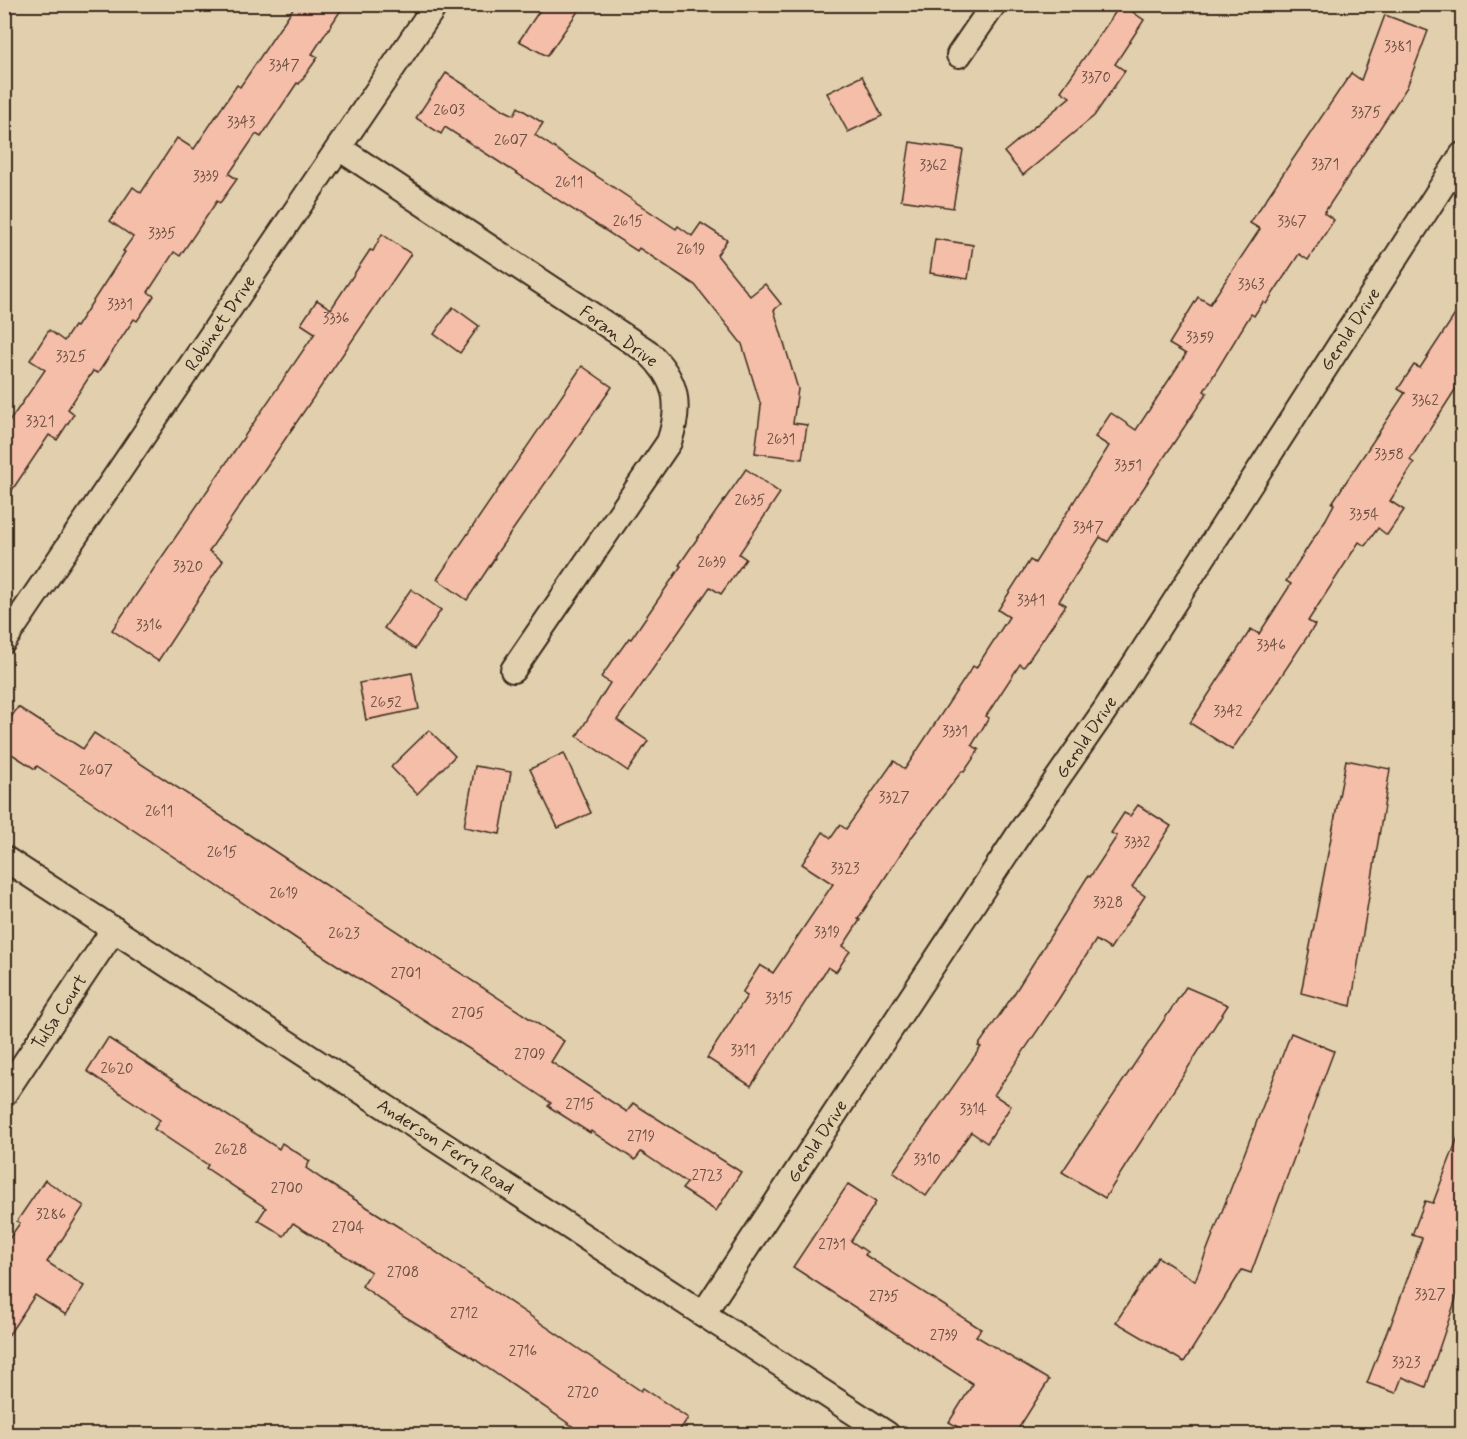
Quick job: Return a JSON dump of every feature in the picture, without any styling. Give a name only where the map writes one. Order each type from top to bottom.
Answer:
[{"type":"street","name":"Robinet Drive","points":[[4,641],[436,4]]},
{"type":"street","points":[[959,55],[994,4]]},
{"type":"street","name":"Foran Drive","points":[[339,148],[648,352],[662,366],[672,384],[677,403],[676,423],[669,442],[513,670]]},
{"type":"street","name":"Gerold Drive","points":[[703,1314],[1019,834],[1105,710],[1462,155]]},
{"type":"street","name":"Anderson Ferry Road","points":[[4,858],[887,1434]]},
{"type":"street","name":"Tulsa Court","points":[[4,1094],[114,929]]},
{"type":"building","points":[[296,4],[345,4],[312,54],[318,57],[299,84],[297,83],[261,137],[256,134],[229,174],[237,179],[220,203],[217,201],[180,256],[174,252],[148,292],[154,296],[137,321],[134,319],[98,373],[93,371],[68,409],[74,414],[57,440],[49,435],[4,502],[4,429],[45,370],[30,360],[49,330],[64,341],[74,326],[76,327],[133,237],[110,221],[133,187],[141,193],[177,138],[194,149],[237,85],[240,87]]},
{"type":"building","points":[[544,4],[583,4],[547,56],[519,41]]},
{"type":"building","points":[[1121,4],[1144,20],[1115,64],[1125,71],[1094,116],[1023,175],[1004,152],[1070,97],[1061,91]]},
{"type":"building","points":[[1385,15],[1428,31],[1407,87],[1324,213],[1334,220],[1308,260],[1299,254],[1266,304],[1263,302],[1254,316],[1251,314],[1204,391],[1207,393],[1108,542],[1100,537],[1059,601],[1066,605],[1024,667],[1020,664],[986,716],[989,718],[972,745],[979,750],[911,838],[843,946],[850,951],[836,972],[828,967],[751,1086],[707,1058],[747,996],[742,993],[760,965],[773,973],[833,884],[802,864],[823,832],[831,838],[840,825],[846,829],[894,761],[905,769],[973,666],[976,668],[1009,617],[998,610],[1030,560],[1035,563],[1109,446],[1095,437],[1111,413],[1136,430],[1186,354],[1169,344],[1198,297],[1210,304],[1260,229],[1250,223],[1351,73],[1361,80]]},
{"type":"building","points":[[446,73],[504,110],[514,115],[518,107],[543,123],[535,135],[676,229],[678,226],[692,236],[701,223],[727,240],[717,255],[750,296],[765,284],[781,304],[774,310],[798,389],[793,423],[807,425],[802,459],[755,453],[761,406],[742,344],[695,285],[639,248],[637,251],[445,127],[441,134],[416,118]]},
{"type":"building","points":[[862,76],[882,116],[848,132],[827,93]]},
{"type":"building","points":[[910,142],[963,150],[953,208],[901,200]]},
{"type":"building","points":[[382,234],[411,254],[209,551],[223,561],[158,661],[112,630],[315,333],[301,324],[317,300],[331,309],[370,250],[373,251]]},
{"type":"building","points":[[935,239],[973,245],[968,279],[930,273]]},
{"type":"building","points":[[1462,304],[1462,379],[1410,460],[1414,463],[1390,501],[1404,510],[1387,535],[1378,528],[1365,546],[1359,542],[1308,621],[1315,625],[1232,750],[1190,723],[1251,629],[1259,634],[1291,584],[1286,581],[1326,519],[1334,504],[1332,503],[1405,393],[1398,389],[1414,365],[1420,368]]},
{"type":"building","points":[[453,307],[479,326],[460,353],[434,334]]},
{"type":"building","points":[[582,366],[612,387],[494,557],[467,600],[437,579]]},
{"type":"building","points":[[746,469],[780,493],[739,554],[746,559],[721,594],[710,587],[617,720],[648,741],[628,771],[577,736],[610,683],[601,677],[629,638],[631,639]]},
{"type":"building","points":[[411,589],[441,610],[415,649],[384,628]]},
{"type":"building","points":[[412,673],[419,709],[366,720],[359,683]]},
{"type":"building","points":[[18,707],[83,749],[94,733],[564,1041],[551,1062],[627,1112],[633,1103],[741,1172],[716,1211],[682,1189],[687,1183],[641,1152],[635,1160],[591,1131],[590,1133],[548,1106],[551,1103],[496,1066],[309,947],[37,766],[35,769],[4,749],[4,728]]},
{"type":"building","points":[[429,730],[455,756],[417,794],[391,767]]},
{"type":"building","points":[[564,753],[591,813],[558,828],[530,769]]},
{"type":"building","points":[[1346,760],[1390,769],[1351,1006],[1301,993]]},
{"type":"building","points":[[475,766],[511,772],[500,834],[464,827]]},
{"type":"building","points":[[1138,805],[1171,826],[1132,887],[1145,896],[1110,949],[1096,940],[994,1095],[1011,1106],[987,1143],[971,1132],[926,1196],[893,1172],[981,1047],[978,1046],[1012,997],[1088,876],[1090,877],[1117,836],[1111,833],[1124,813],[1130,816]]},
{"type":"building","points":[[1186,987],[1228,1005],[1105,1198],[1062,1172]]},
{"type":"building","points":[[1291,1033],[1334,1051],[1251,1273],[1242,1270],[1184,1362],[1116,1322],[1158,1257],[1195,1281]]},
{"type":"building","points":[[108,1038],[279,1149],[282,1143],[310,1161],[306,1168],[322,1179],[402,1229],[641,1391],[643,1388],[688,1418],[677,1434],[584,1434],[362,1286],[371,1272],[293,1223],[284,1236],[258,1220],[266,1208],[206,1168],[208,1165],[154,1129],[160,1120],[87,1071]]},
{"type":"building","points":[[1460,1132],[1462,1133],[1462,1256],[1456,1275],[1462,1277],[1462,1281],[1426,1387],[1402,1377],[1396,1393],[1367,1383],[1422,1238],[1412,1235],[1425,1201],[1433,1203]]},
{"type":"building","points":[[45,1180],[84,1206],[47,1262],[84,1286],[66,1315],[35,1295],[4,1342],[4,1246],[20,1223],[17,1221]]},
{"type":"building","points":[[848,1184],[876,1202],[851,1241],[867,1252],[865,1255],[981,1329],[976,1336],[1049,1380],[1015,1434],[970,1434],[949,1422],[973,1384],[793,1267]]}]
